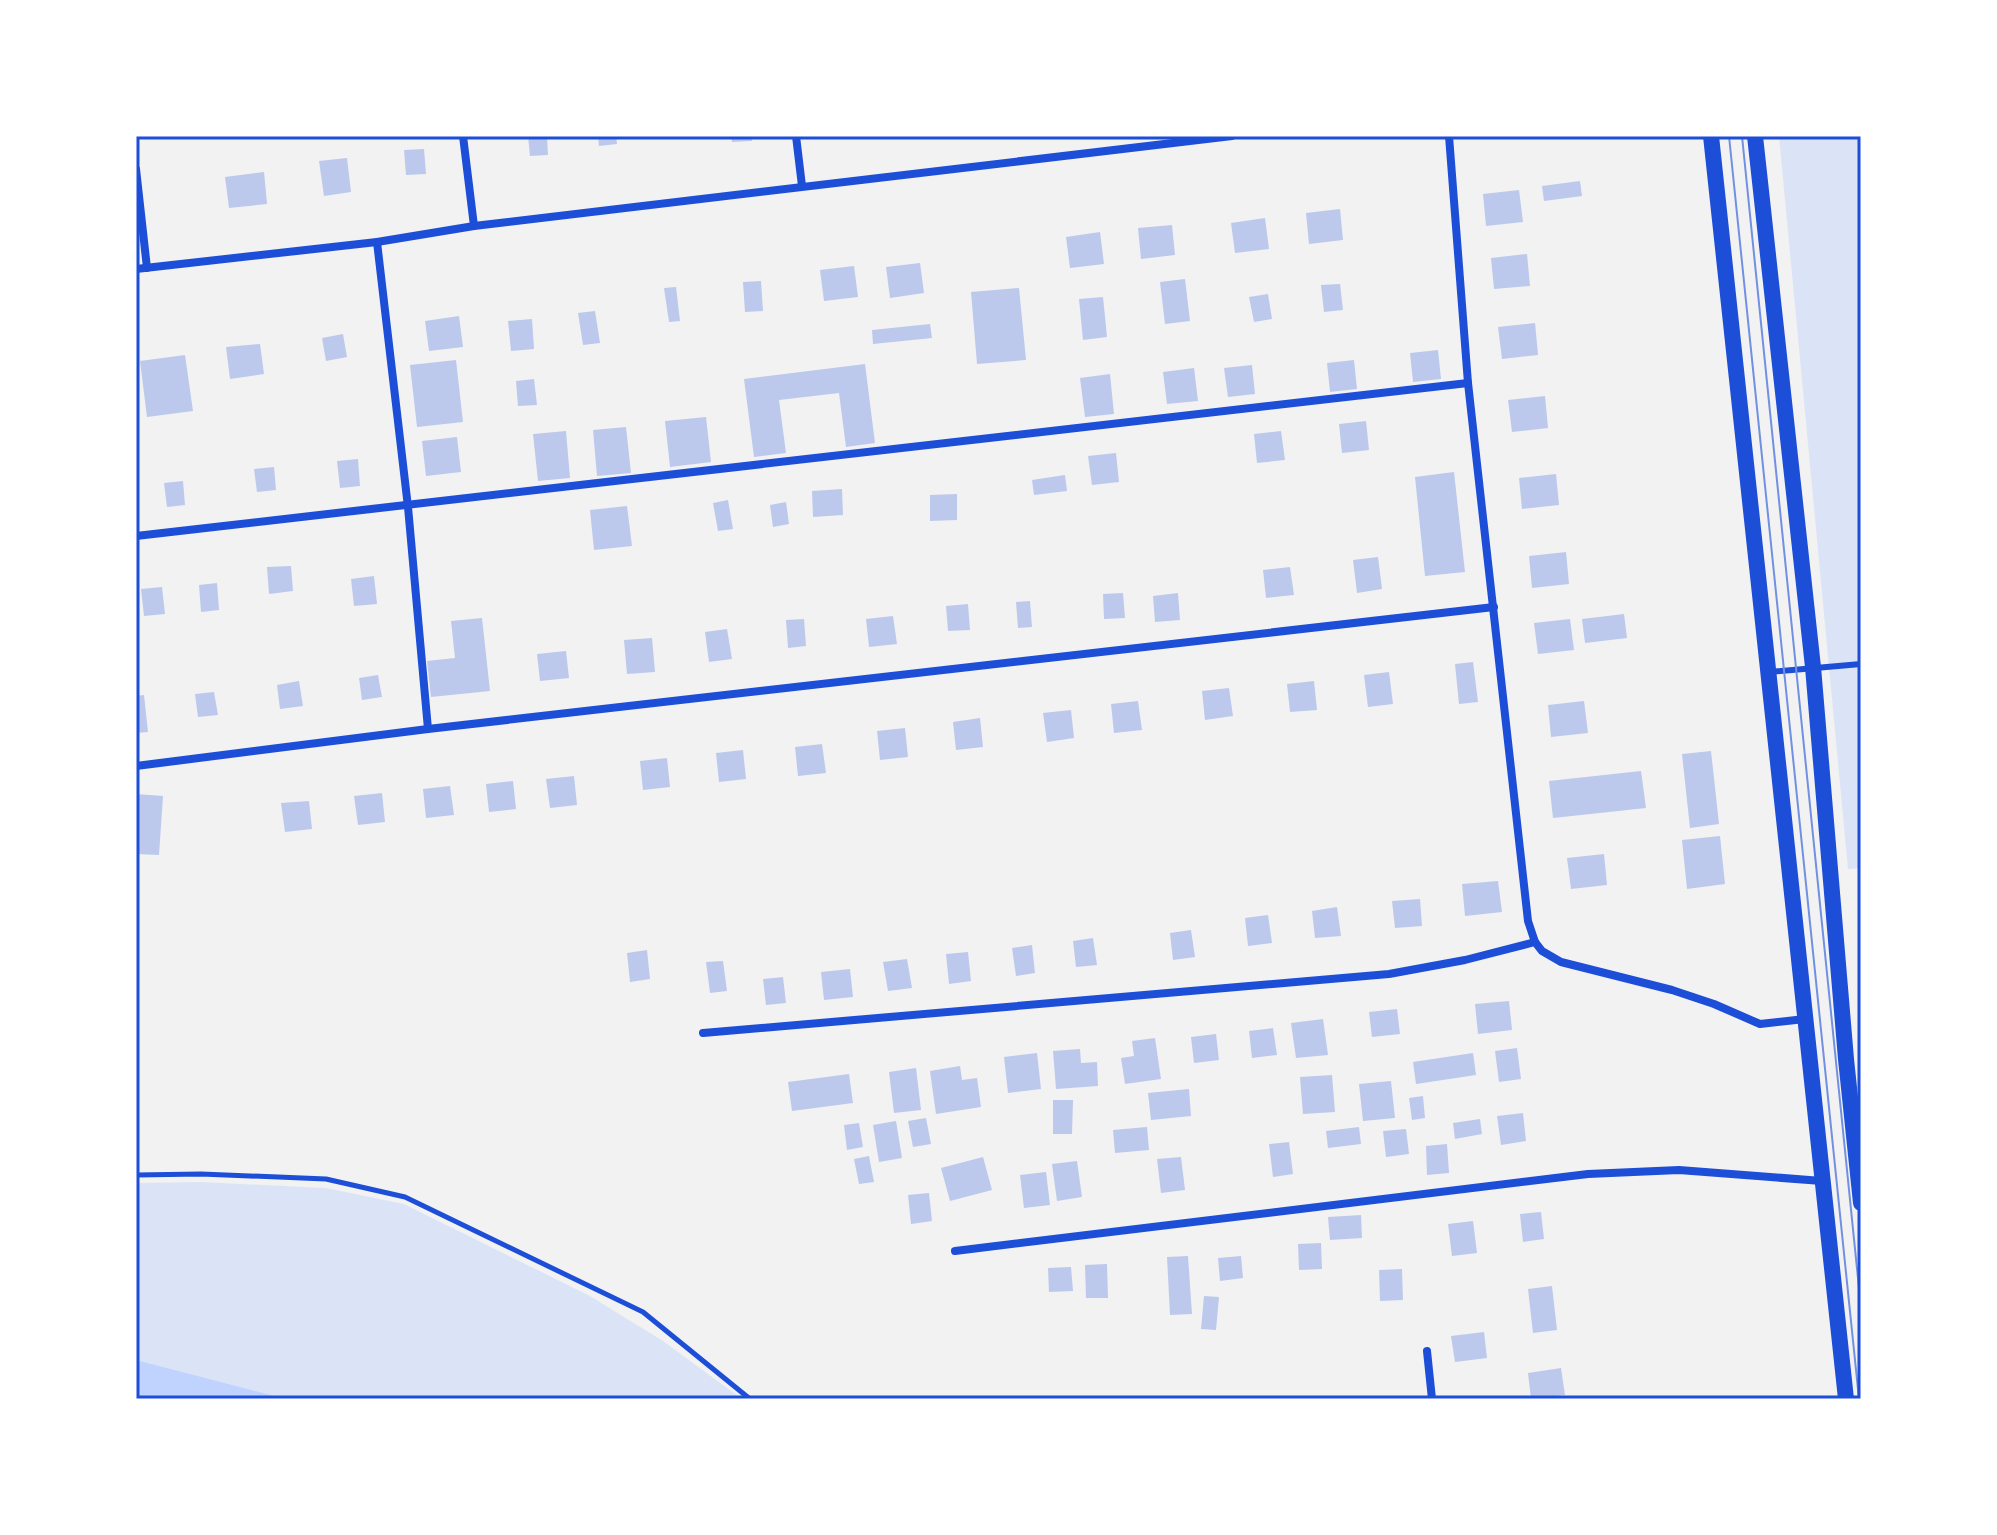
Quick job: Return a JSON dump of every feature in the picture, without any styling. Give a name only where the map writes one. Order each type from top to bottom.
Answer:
[{"type":"main road","points":[[1711,136],[1846,1399]]},
{"type":"main road","points":[[1755,136],[1813,667],[1861,1203]]},
{"type":"street","points":[[463,136],[474,226]]},
{"type":"street","points":[[796,136],[802,186]]},
{"type":"street","points":[[1122,136],[1123,149]]},
{"type":"street","points":[[136,269],[1232,136]]},
{"type":"street","points":[[1449,136],[1468,383],[1528,921],[1535,942],[1542,951],[1561,962],[1647,982],[1714,1004],[1760,1024],[1806,1019]]},
{"type":"street","points":[[136,169],[147,268]]},
{"type":"street","points":[[377,242],[408,507],[428,729]]},
{"type":"street","points":[[136,536],[1468,383]]},
{"type":"street","points":[[136,766],[428,729],[1494,607]]},
{"type":"street","points":[[703,1033],[1389,974],[1465,960],[1535,942]]},
{"type":"street","points":[[955,1251],[1588,1174],[1679,1170],[1822,1181]]},
{"type":"street","points":[[1427,1351],[1432,1399]]},
{"type":"lane","points":[[1769,672],[1861,664]]},
{"type":"path","points":[[136,1175],[326,1179],[405,1197],[643,1312],[750,1399]]},
{"type":"shaded area","points":[[1779,136],[1861,136],[1861,868],[1848,869]]},
{"type":"shaded area","points":[[201,1182],[326,1188],[404,1204],[590,1296],[663,1341],[742,1399],[136,1399],[136,1183]]},
{"type":"water","points":[[136,1360],[286,1399],[136,1399]]},
{"type":"building","points":[[528,136],[547,136],[548,155],[530,156]]},
{"type":"building","points":[[598,136],[616,136],[617,144],[599,146]]},
{"type":"building","points":[[731,136],[752,136],[752,141],[732,142]]},
{"type":"building","points":[[424,149],[426,174],[406,175],[404,150]]},
{"type":"building","points":[[347,158],[351,192],[324,196],[319,161]]},
{"type":"building","points":[[264,172],[267,204],[229,208],[225,177]]},
{"type":"building","points":[[1580,181],[1582,196],[1544,201],[1542,186]]},
{"type":"building","points":[[1519,190],[1523,222],[1486,226],[1483,194]]},
{"type":"building","points":[[1340,209],[1343,240],[1309,244],[1306,213]]},
{"type":"building","points":[[1265,218],[1269,249],[1235,253],[1231,223]]},
{"type":"building","points":[[1172,225],[1175,255],[1141,259],[1138,228]]},
{"type":"building","points":[[1100,232],[1104,264],[1070,268],[1066,237]]},
{"type":"building","points":[[1527,254],[1530,286],[1494,289],[1491,258]]},
{"type":"building","points":[[920,263],[924,293],[890,298],[886,267]]},
{"type":"building","points":[[854,266],[858,297],[824,301],[820,270]]},
{"type":"building","points":[[1185,279],[1190,321],[1165,324],[1160,282]]},
{"type":"building","points":[[761,281],[763,311],[745,312],[743,282]]},
{"type":"building","points":[[1340,284],[1343,310],[1324,312],[1321,285]]},
{"type":"building","points":[[676,287],[680,321],[669,322],[664,288]]},
{"type":"building","points":[[1019,288],[1026,360],[977,364],[971,292]]},
{"type":"building","points":[[1268,294],[1272,319],[1254,322],[1249,297]]},
{"type":"building","points":[[1103,297],[1107,337],[1083,340],[1079,299]]},
{"type":"building","points":[[595,311],[600,343],[583,345],[578,313]]},
{"type":"building","points":[[459,316],[463,347],[429,351],[425,321]]},
{"type":"building","points":[[532,319],[534,349],[511,351],[508,321]]},
{"type":"building","points":[[1535,323],[1538,355],[1502,359],[1498,327]]},
{"type":"building","points":[[930,324],[932,338],[873,344],[872,330]]},
{"type":"building","points":[[343,334],[347,357],[326,361],[322,338]]},
{"type":"building","points":[[260,344],[264,374],[230,379],[226,347]]},
{"type":"building","points":[[1438,350],[1441,379],[1413,382],[1410,353]]},
{"type":"building","points":[[185,355],[193,411],[147,417],[140,361]]},
{"type":"building","points":[[456,360],[463,422],[417,427],[410,365]]},
{"type":"building","points":[[1354,360],[1357,389],[1330,392],[1327,363]]},
{"type":"building","points":[[865,364],[875,443],[846,447],[839,393],[779,400],[786,453],[754,457],[744,379]]},
{"type":"building","points":[[1252,365],[1255,394],[1228,397],[1224,368]]},
{"type":"building","points":[[1194,368],[1198,401],[1167,404],[1163,372]]},
{"type":"building","points":[[1110,374],[1114,414],[1085,417],[1080,378]]},
{"type":"building","points":[[534,379],[537,405],[518,406],[516,381]]},
{"type":"building","points":[[1545,396],[1548,428],[1512,432],[1508,400]]},
{"type":"building","points":[[706,417],[711,462],[670,467],[665,421]]},
{"type":"building","points":[[1366,421],[1369,450],[1342,453],[1339,424]]},
{"type":"building","points":[[626,427],[631,473],[597,476],[593,430]]},
{"type":"building","points":[[566,431],[570,478],[538,481],[533,434]]},
{"type":"building","points":[[1281,431],[1285,460],[1257,463],[1254,434]]},
{"type":"building","points":[[457,437],[461,472],[426,476],[422,441]]},
{"type":"building","points":[[1116,453],[1119,482],[1092,485],[1088,456]]},
{"type":"building","points":[[358,459],[360,486],[340,488],[337,461]]},
{"type":"building","points":[[274,467],[276,490],[257,492],[254,469]]},
{"type":"building","points":[[1454,472],[1465,572],[1425,576],[1415,477]]},
{"type":"building","points":[[1556,474],[1559,505],[1522,509],[1519,478]]},
{"type":"building","points":[[1065,475],[1067,491],[1034,495],[1032,480]]},
{"type":"building","points":[[183,481],[185,505],[167,507],[164,483]]},
{"type":"building","points":[[842,489],[843,515],[813,517],[812,491]]},
{"type":"building","points":[[957,494],[957,520],[930,521],[930,495]]},
{"type":"building","points":[[728,500],[733,529],[718,531],[713,503]]},
{"type":"building","points":[[786,502],[789,524],[773,527],[770,505]]},
{"type":"building","points":[[627,506],[632,546],[594,550],[590,510]]},
{"type":"building","points":[[1566,552],[1569,584],[1532,588],[1529,556]]},
{"type":"building","points":[[1378,557],[1382,589],[1357,593],[1353,560]]},
{"type":"building","points":[[291,566],[293,591],[269,594],[267,567]]},
{"type":"building","points":[[1290,567],[1294,595],[1266,598],[1263,570]]},
{"type":"building","points":[[374,576],[377,604],[354,606],[351,579]]},
{"type":"building","points":[[217,583],[219,610],[201,612],[199,585]]},
{"type":"building","points":[[162,587],[165,614],[144,616],[141,589]]},
{"type":"building","points":[[1123,593],[1125,618],[1104,619],[1103,594]]},
{"type":"building","points":[[1178,593],[1180,620],[1155,622],[1153,596]]},
{"type":"building","points":[[1030,601],[1032,627],[1018,628],[1016,602]]},
{"type":"building","points":[[968,604],[970,630],[948,631],[946,606]]},
{"type":"building","points":[[1624,614],[1627,638],[1585,643],[1582,619]]},
{"type":"building","points":[[893,616],[897,644],[869,647],[866,619]]},
{"type":"building","points":[[482,618],[490,691],[431,697],[427,661],[455,658],[451,621]]},
{"type":"building","points":[[804,619],[806,646],[788,648],[786,620]]},
{"type":"building","points":[[1570,619],[1574,650],[1538,654],[1534,623]]},
{"type":"building","points":[[727,629],[732,659],[709,662],[705,632]]},
{"type":"building","points":[[652,638],[655,672],[627,674],[624,640]]},
{"type":"building","points":[[566,651],[569,678],[540,681],[537,654]]},
{"type":"building","points":[[1473,662],[1478,702],[1459,704],[1455,664]]},
{"type":"building","points":[[1389,672],[1393,704],[1368,707],[1364,675]]},
{"type":"building","points":[[378,675],[382,697],[362,700],[359,678]]},
{"type":"building","points":[[299,681],[303,706],[280,709],[277,685]]},
{"type":"building","points":[[1314,681],[1317,710],[1290,712],[1287,684]]},
{"type":"building","points":[[1229,688],[1233,716],[1205,720],[1202,691]]},
{"type":"building","points":[[214,692],[218,715],[198,717],[195,694]]},
{"type":"building","points":[[144,695],[148,732],[136,733],[136,696]]},
{"type":"building","points":[[1138,701],[1142,730],[1114,733],[1111,704]]},
{"type":"building","points":[[1584,701],[1588,733],[1551,737],[1548,705]]},
{"type":"building","points":[[1071,710],[1074,738],[1047,742],[1043,713]]},
{"type":"building","points":[[980,718],[983,747],[956,750],[953,722]]},
{"type":"building","points":[[905,728],[908,757],[880,760],[877,731]]},
{"type":"building","points":[[822,744],[826,773],[798,776],[795,747]]},
{"type":"building","points":[[743,750],[746,779],[719,782],[716,753]]},
{"type":"building","points":[[1711,751],[1719,824],[1690,828],[1682,754]]},
{"type":"building","points":[[667,758],[670,787],[643,790],[640,761]]},
{"type":"building","points":[[1641,771],[1646,808],[1553,818],[1549,781]]},
{"type":"building","points":[[574,776],[577,805],[550,808],[546,779]]},
{"type":"building","points":[[513,781],[516,809],[489,812],[486,784]]},
{"type":"building","points":[[450,786],[454,815],[426,818],[423,789]]},
{"type":"building","points":[[382,793],[385,822],[358,825],[354,796]]},
{"type":"building","points":[[136,794],[163,796],[159,855],[136,854]]},
{"type":"building","points":[[309,801],[312,829],[285,832],[281,803]]},
{"type":"building","points":[[1720,836],[1725,884],[1687,889],[1682,840]]},
{"type":"building","points":[[1604,854],[1607,885],[1571,889],[1567,858]]},
{"type":"building","points":[[1498,881],[1502,912],[1465,916],[1462,884]]},
{"type":"building","points":[[1420,899],[1422,926],[1395,928],[1392,901]]},
{"type":"building","points":[[1337,907],[1341,936],[1315,938],[1312,911]]},
{"type":"building","points":[[1268,915],[1272,943],[1248,946],[1245,918]]},
{"type":"building","points":[[1191,930],[1195,957],[1173,960],[1170,933]]},
{"type":"building","points":[[1093,938],[1097,965],[1076,967],[1073,941]]},
{"type":"building","points":[[1032,945],[1035,973],[1016,976],[1012,948]]},
{"type":"building","points":[[647,950],[650,979],[630,982],[627,953]]},
{"type":"building","points":[[968,952],[971,981],[949,984],[946,954]]},
{"type":"building","points":[[907,959],[912,988],[888,991],[883,962]]},
{"type":"building","points":[[723,961],[727,991],[710,993],[706,962]]},
{"type":"building","points":[[850,969],[853,997],[824,1000],[821,972]]},
{"type":"building","points":[[783,977],[786,1003],[766,1005],[763,979]]},
{"type":"building","points":[[1509,1001],[1512,1030],[1478,1034],[1475,1004]]},
{"type":"building","points":[[1397,1009],[1400,1034],[1372,1037],[1369,1012]]},
{"type":"building","points":[[1323,1019],[1328,1055],[1296,1058],[1291,1023]]},
{"type":"building","points":[[1273,1028],[1277,1055],[1252,1058],[1249,1031]]},
{"type":"building","points":[[1216,1034],[1219,1060],[1194,1063],[1191,1037]]},
{"type":"building","points":[[1155,1038],[1161,1079],[1125,1084],[1121,1058],[1134,1056],[1132,1041]]},
{"type":"building","points":[[1517,1048],[1521,1079],[1499,1082],[1495,1051]]},
{"type":"building","points":[[1080,1049],[1081,1063],[1097,1062],[1098,1086],[1056,1089],[1053,1051]]},
{"type":"building","points":[[1037,1053],[1041,1089],[1008,1093],[1004,1057]]},
{"type":"building","points":[[1473,1053],[1476,1075],[1416,1084],[1413,1062]]},
{"type":"building","points":[[960,1066],[962,1080],[977,1078],[981,1107],[936,1114],[930,1071]]},
{"type":"building","points":[[916,1068],[921,1110],[894,1113],[889,1072]]},
{"type":"building","points":[[849,1074],[853,1103],[792,1111],[788,1082]]},
{"type":"building","points":[[1332,1075],[1335,1112],[1303,1114],[1300,1077]]},
{"type":"building","points":[[1391,1081],[1395,1118],[1363,1121],[1359,1084]]},
{"type":"building","points":[[1189,1089],[1191,1116],[1151,1120],[1148,1093]]},
{"type":"building","points":[[1423,1096],[1425,1118],[1412,1120],[1409,1098]]},
{"type":"building","points":[[1053,1100],[1073,1100],[1072,1134],[1053,1134]]},
{"type":"building","points":[[1523,1113],[1526,1141],[1501,1145],[1497,1116]]},
{"type":"building","points":[[926,1118],[931,1144],[913,1147],[908,1121]]},
{"type":"building","points":[[1480,1119],[1482,1134],[1455,1139],[1453,1123]]},
{"type":"building","points":[[896,1121],[902,1158],[879,1162],[873,1125]]},
{"type":"building","points":[[859,1123],[863,1147],[847,1150],[844,1125]]},
{"type":"building","points":[[1147,1127],[1149,1150],[1115,1153],[1113,1130]]},
{"type":"building","points":[[1359,1127],[1361,1144],[1328,1148],[1326,1131]]},
{"type":"building","points":[[1406,1129],[1409,1154],[1386,1157],[1383,1131]]},
{"type":"building","points":[[1289,1142],[1293,1174],[1273,1177],[1269,1144]]},
{"type":"building","points":[[1447,1144],[1449,1173],[1427,1175],[1426,1146]]},
{"type":"building","points":[[869,1156],[874,1182],[859,1184],[854,1159]]},
{"type":"building","points":[[983,1157],[992,1190],[950,1201],[941,1168]]},
{"type":"building","points":[[1181,1157],[1185,1190],[1161,1193],[1157,1159]]},
{"type":"building","points":[[1077,1161],[1082,1197],[1057,1201],[1052,1164]]},
{"type":"building","points":[[1046,1172],[1050,1205],[1024,1208],[1020,1175]]},
{"type":"building","points":[[929,1193],[932,1221],[911,1224],[908,1195]]},
{"type":"building","points":[[1541,1212],[1544,1239],[1523,1242],[1520,1214]]},
{"type":"building","points":[[1361,1215],[1362,1238],[1330,1240],[1328,1217]]},
{"type":"building","points":[[1473,1221],[1477,1253],[1452,1256],[1448,1224]]},
{"type":"building","points":[[1321,1243],[1322,1269],[1299,1270],[1298,1244]]},
{"type":"building","points":[[1188,1256],[1192,1314],[1170,1315],[1167,1257]]},
{"type":"building","points":[[1241,1256],[1243,1278],[1220,1281],[1218,1258]]},
{"type":"building","points":[[1107,1264],[1108,1298],[1086,1298],[1085,1265]]},
{"type":"building","points":[[1071,1267],[1073,1291],[1049,1292],[1048,1268]]},
{"type":"building","points":[[1402,1269],[1403,1300],[1380,1301],[1379,1270]]},
{"type":"building","points":[[1552,1286],[1557,1330],[1533,1333],[1528,1289]]},
{"type":"building","points":[[1204,1296],[1219,1297],[1216,1330],[1201,1329]]},
{"type":"building","points":[[1484,1332],[1487,1358],[1455,1362],[1451,1336]]},
{"type":"building","points":[[1561,1368],[1565,1395],[1531,1399],[1528,1373]]},
{"type":"tram line","points":[[1729,136],[1859,1399]]},
{"type":"tram line","points":[[1742,136],[1861,1308]]}]
